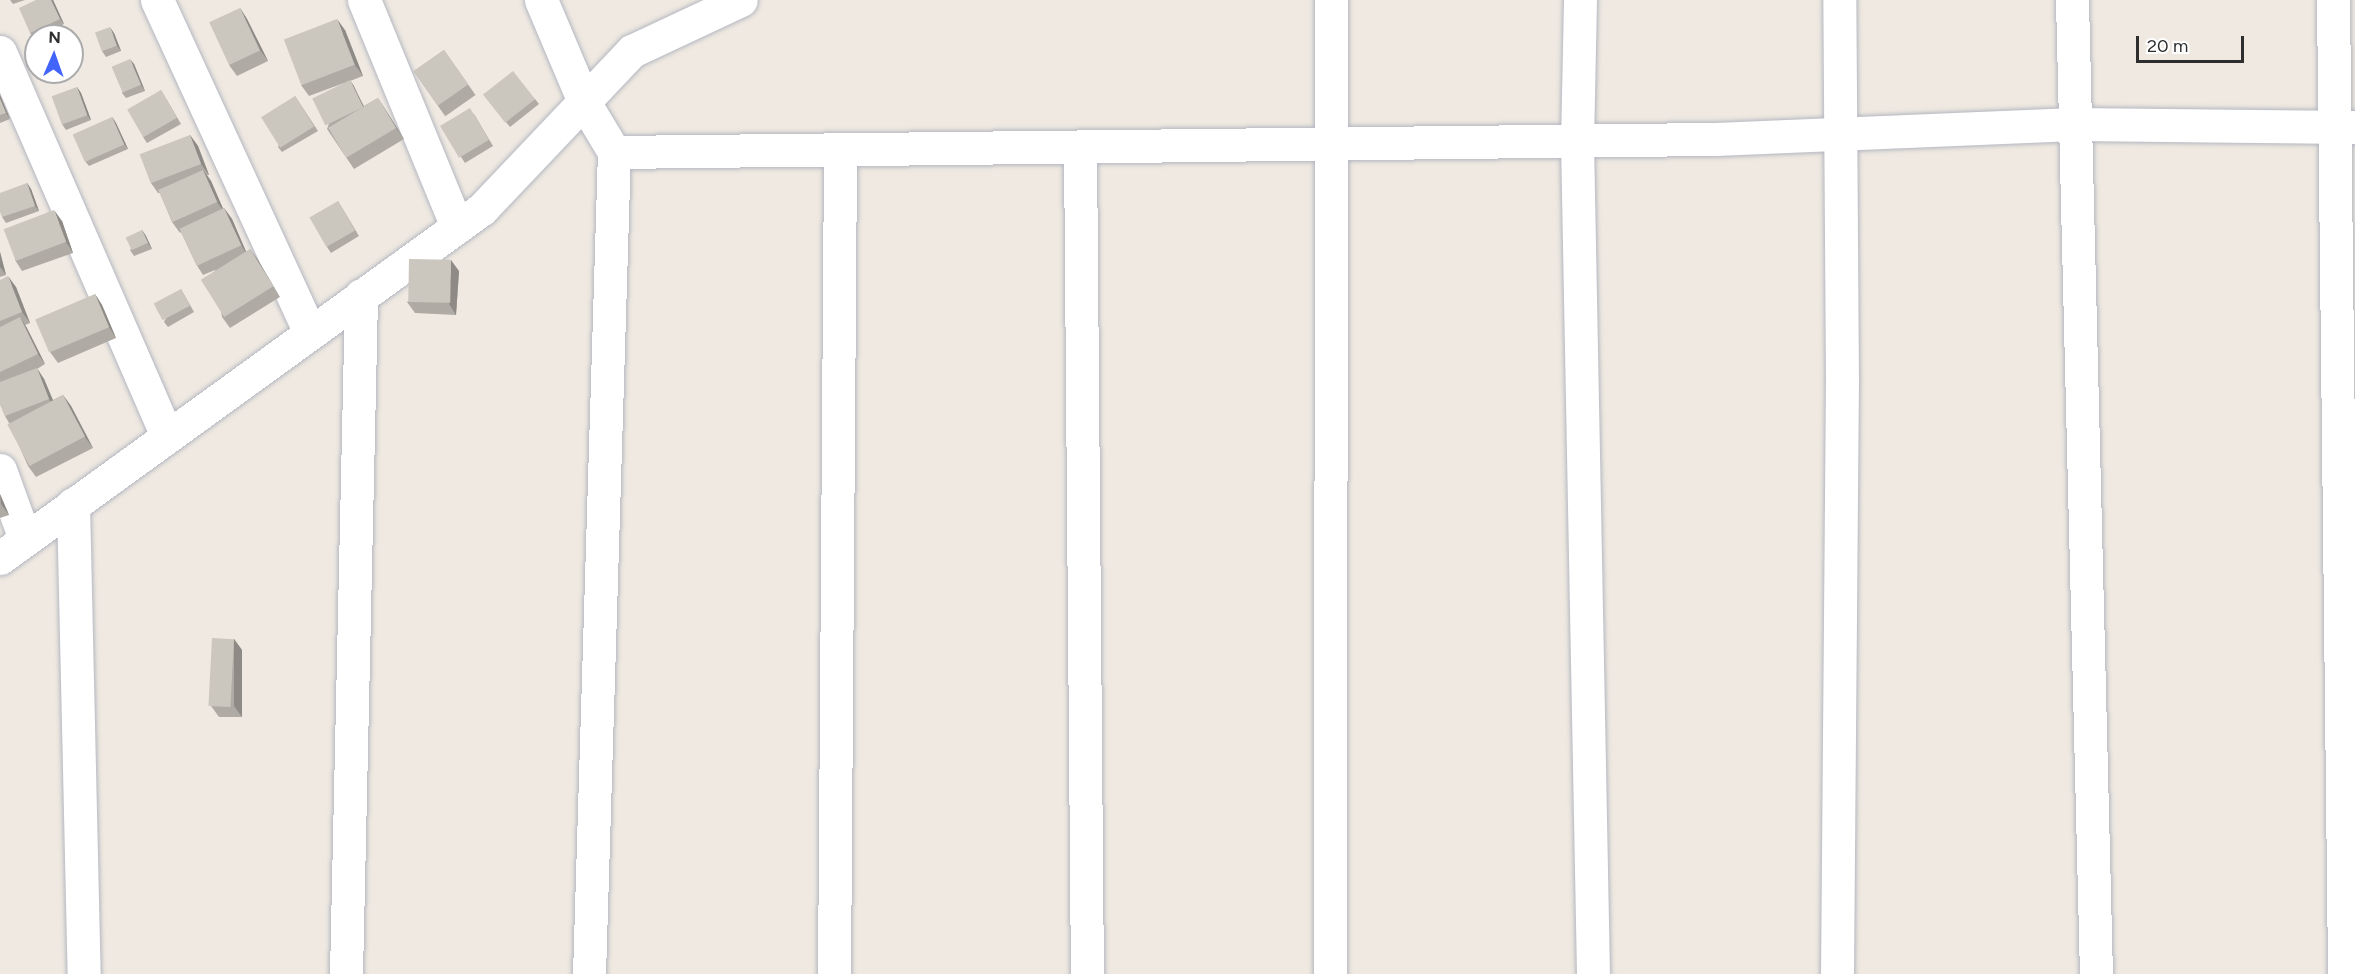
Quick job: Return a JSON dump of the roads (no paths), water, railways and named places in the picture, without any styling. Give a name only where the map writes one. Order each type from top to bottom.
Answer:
[{"type":"street","points":[[157,0],[310,332]]},
{"type":"street","points":[[364,0],[457,227]]},
{"type":"street","points":[[541,0],[584,102],[614,153],[589,974]]},
{"type":"street","points":[[0,470],[12,549],[482,209],[632,51],[700,9],[741,0]]},
{"type":"street","points":[[1330,974],[1329,144],[1331,0]]},
{"type":"street","points":[[1580,0],[1577,141],[1593,974]]},
{"type":"street","points":[[1837,974],[1839,0]]},
{"type":"street","points":[[2072,0],[2096,974]]},
{"type":"street","points":[[2332,0],[2345,127],[2344,974]]},
{"type":"street","points":[[0,52],[167,436]]},
{"type":"street","points":[[614,153],[1577,141],[2075,124],[2345,127]]},
{"type":"street","points":[[1080,147],[1087,974]]},
{"type":"street","points":[[834,974],[840,150]]},
{"type":"street","points":[[346,974],[362,295]]},
{"type":"street","points":[[73,504],[84,974]]}]
